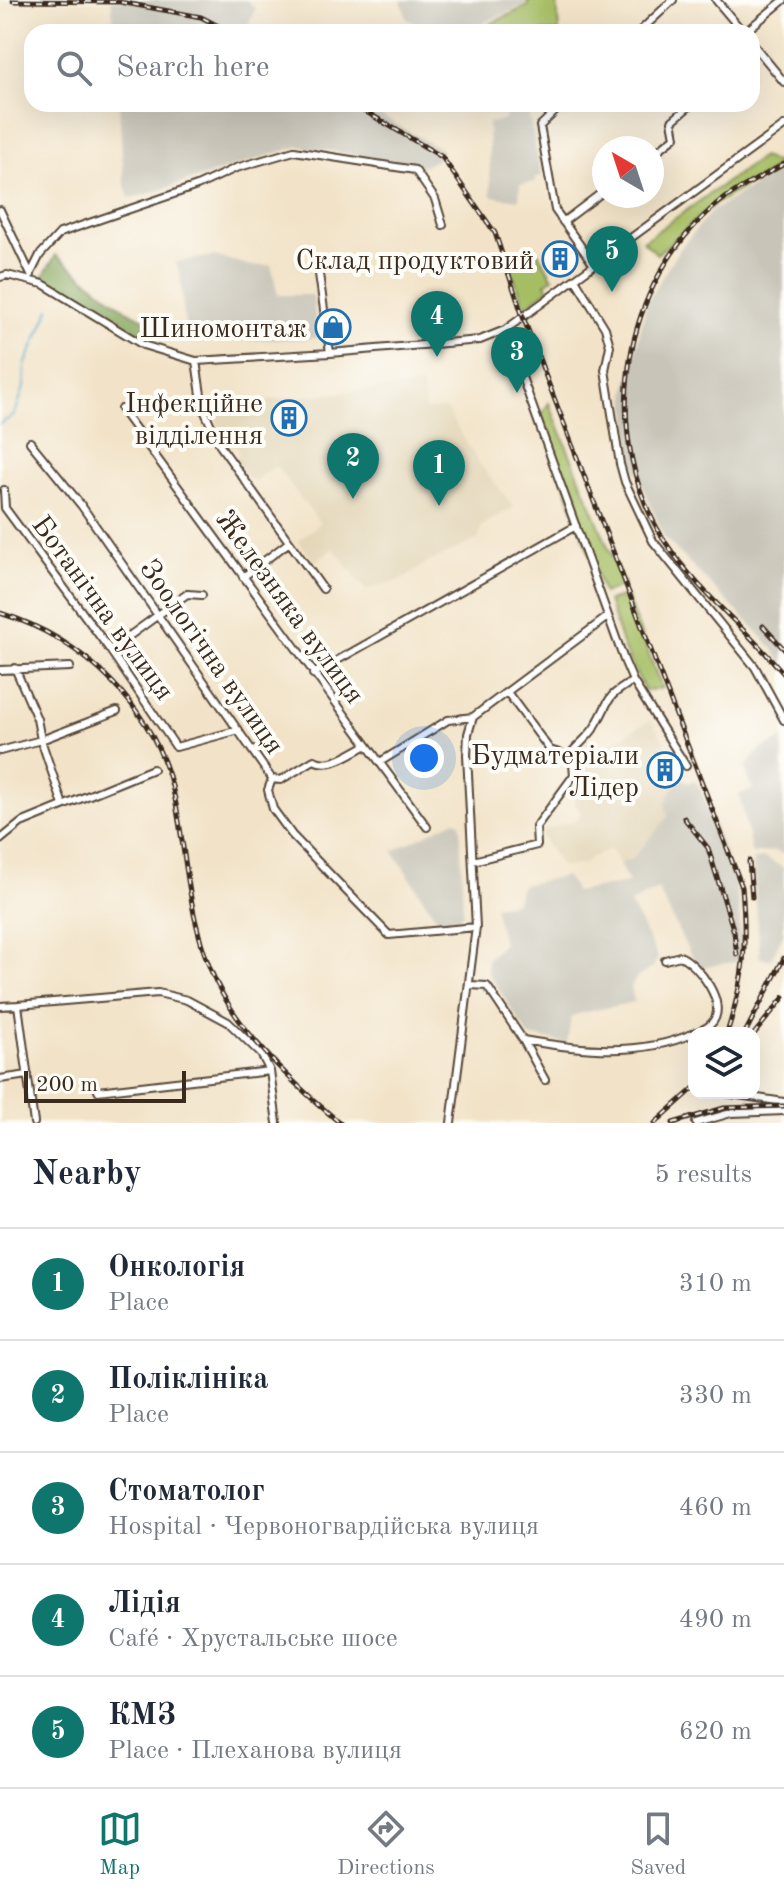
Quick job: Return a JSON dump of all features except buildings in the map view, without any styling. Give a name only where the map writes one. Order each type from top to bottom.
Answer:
[{"type":"street","points":[[648,24],[673,0]]},
{"type":"street","points":[[716,0],[737,24]]},
{"type":"street","points":[[754,24],[784,0]]},
{"type":"street","points":[[760,57],[784,82]]},
{"type":"street","points":[[555,112],[540,126],[555,210],[594,265]]},
{"type":"street","points":[[664,146],[675,137],[672,121],[683,112]]},
{"type":"street","points":[[0,277],[31,277],[143,345],[196,361],[480,340],[505,330],[784,126]]},
{"type":"street","points":[[31,277],[40,255],[60,233],[197,186],[236,168],[294,151],[415,170],[435,199],[443,225]]},
{"type":"street","points":[[563,222],[592,200]]},
{"type":"street","points":[[0,210],[31,277]]},
{"type":"street","points":[[319,274],[330,353]]},
{"type":"street","points":[[575,279],[605,328],[610,346],[605,370],[620,464],[647,530],[755,667],[784,720]]},
{"type":"street","points":[[505,330],[606,618],[633,681],[686,766]]},
{"type":"street","points":[[196,361],[203,408],[221,447],[323,589]]},
{"type":"street","name":"Железняка вулиця","points":[[121,409],[427,827]]},
{"type":"street","name":"Зоологічна вулиця","points":[[30,442],[81,505],[272,779],[268,790],[273,809],[292,835],[389,935],[476,927]]},
{"type":"street","name":"Ботанічна вулиця","points":[[4,490],[5,508],[110,650],[176,747],[239,730]]},
{"type":"street","points":[[313,674],[576,526]]},
{"type":"street","points":[[243,577],[288,543]]},
{"type":"street","points":[[110,650],[187,594],[202,595]]},
{"type":"street","points":[[380,762],[448,720],[473,717],[606,618]]},
{"type":"street","points":[[0,670],[70,667]]},
{"type":"street","points":[[15,668],[37,719],[63,805]]},
{"type":"street","points":[[473,861],[537,845],[536,827],[574,775],[572,752],[597,725],[605,702],[633,681]]},
{"type":"street","points":[[507,692],[550,750],[574,758]]},
{"type":"street","points":[[0,751],[41,740],[117,711]]},
{"type":"street","points":[[451,1123],[476,927],[467,755],[473,717]]},
{"type":"street","points":[[272,779],[281,780],[314,760],[322,764],[331,763],[367,745]]},
{"type":"street","points":[[0,840],[21,823],[153,769]]},
{"type":"street","points":[[665,960],[680,956],[690,960],[708,981],[713,994],[715,1018],[708,1027]]},
{"type":"street","points":[[470,985],[487,986],[545,1080]]},
{"type":"street","points":[[0,1006],[158,993],[187,1000],[228,1022],[261,1054],[270,1071],[277,1123]]},
{"type":"street","points":[[18,1005],[34,1123]]},
{"type":"street","points":[[523,1040],[595,1049],[672,1042],[688,1035]]},
{"type":"street","points":[[98,1091],[270,1071]]},
{"type":"street","points":[[0,1079],[28,1075]]},
{"type":"street","points":[[760,1098],[784,1102]]},
{"type":"street","points":[[696,1123],[731,1113],[784,1111]]},
{"type":"shaded area","points":[[111,0],[247,0],[255,9],[248,24],[114,24]]},
{"type":"shaded area","points":[[401,0],[524,0],[525,5],[485,24],[416,24],[407,19]]},
{"type":"shaded area","points":[[120,112],[374,112],[442,150],[436,160],[424,166],[299,146],[129,198],[124,181]]},
{"type":"shaded area","points":[[505,112],[528,112],[542,176],[535,177],[535,182],[520,184],[519,200],[491,196],[488,123],[505,120]]},
{"type":"shaded area","points":[[784,168],[784,667],[772,647],[664,537],[631,453],[626,393],[647,302],[678,251],[712,211]]},
{"type":"shaded area","points":[[214,256],[252,266],[271,265],[278,295],[313,295],[317,338],[187,343],[176,262]]},
{"type":"shaded area","points":[[422,385],[425,410],[446,409],[479,463],[514,507],[482,526],[478,539],[425,564],[406,578],[366,590],[333,548],[315,562],[298,541],[320,523],[276,466],[254,481],[249,479],[234,459],[239,452],[236,447],[227,447],[211,405]]},
{"type":"shaded area","name":"Будматеріали Лідер","points":[[651,720],[665,743],[662,744],[663,748],[685,777],[674,787],[669,817],[632,859],[619,864],[611,849],[584,864],[560,865],[541,836],[544,830],[577,820],[581,812],[573,795],[578,751],[588,740],[607,745]]},
{"type":"shaded area","points":[[782,739],[784,854],[775,851],[752,854],[739,794],[753,790],[745,767],[761,749]]},
{"type":"shaded area","points":[[683,779],[689,783],[694,780],[700,787],[733,875],[739,906],[741,961],[702,967],[690,954],[658,889],[630,903],[658,958],[652,968],[636,978],[631,987],[634,1002],[577,1014],[571,1018],[567,1043],[529,1036],[488,973],[487,960],[503,943],[494,906],[515,903],[522,885],[565,876],[574,892],[629,883],[619,864],[632,859],[668,817],[665,804],[674,787]]},
{"type":"shaded area","points":[[455,820],[460,823],[463,914],[460,914],[459,921],[440,924],[393,851]]},
{"type":"shaded area","points":[[765,858],[784,868],[784,932],[771,959],[760,958],[753,859]]},
{"type":"green space","points":[[527,0],[557,0],[558,24],[490,24],[528,6]]},
{"type":"green space","points":[[762,157],[776,163],[784,159],[784,163],[712,206],[657,254],[643,241]]},
{"type":"green space","points":[[534,246],[553,278],[546,283],[549,289],[525,306],[507,259]]},
{"type":"green space","points":[[56,255],[126,310],[156,325],[148,340],[59,285],[42,278]]},
{"type":"green space","points":[[549,403],[624,586],[603,593],[541,415]]},
{"type":"green space","points":[[626,596],[662,688],[645,691],[623,647],[608,601]]},
{"type":"waterway","points":[[0,424],[16,411],[24,387],[25,365],[50,309]]},
{"type":"railway","points":[[13,1],[120,2],[201,17],[215,24]]},
{"type":"railway","points":[[366,112],[442,157],[495,233],[523,317],[742,887],[743,961],[729,1027]]},
{"type":"railway","points":[[784,164],[716,205],[677,247],[654,285],[638,327],[628,371],[627,416],[632,460],[645,503],[666,543],[693,578],[784,674]]},
{"type":"railway","points":[[0,613],[61,641],[88,660],[113,682],[134,708],[152,736],[166,767],[175,799],[194,915],[216,982],[240,1022],[255,1040],[288,1076],[340,1123]]},
{"type":"railway","points":[[763,626],[784,649]]},
{"type":"railway","points":[[684,818],[708,848],[734,932],[737,955]]},
{"type":"railway","points":[[749,861],[752,897]]},
{"type":"railway","points":[[748,1027],[784,958]]},
{"type":"railway","points":[[760,1027],[784,997]]},
{"type":"railway","points":[[655,1123],[688,1093]]},
{"type":"railway","points":[[673,1123],[724,1108],[784,1106]]},
{"type":"place","name":"Склад продуктовий","points":[[560,259]]},
{"type":"place","name":"КМЗ","points":[[612,292]]},
{"type":"place","name":"Шиномонтаж","points":[[333,327]]},
{"type":"place","name":"Лідія","points":[[437,357]]},
{"type":"place","name":"Стоматолог","points":[[517,393]]},
{"type":"place","name":"Інфекційне відділення","points":[[289,418]]},
{"type":"place","name":"Поліклініка","points":[[353,499]]},
{"type":"place","name":"Онкологія","points":[[439,506]]},
{"type":"place","name":"Будматеріали Лідер","points":[[665,770]]}]
